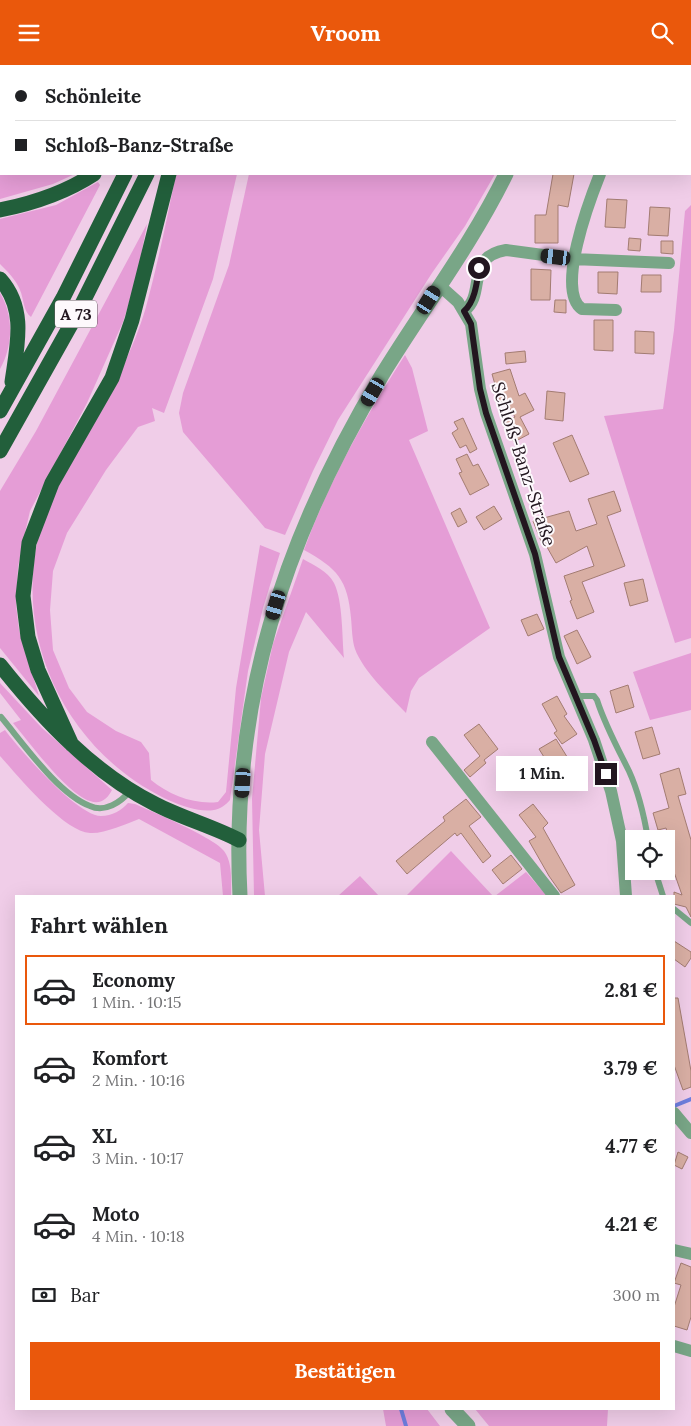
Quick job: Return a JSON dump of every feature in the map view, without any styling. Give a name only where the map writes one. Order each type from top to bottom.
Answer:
[{"type":"highway","points":[[0,210],[50,197],[79,184],[92,175]]},
{"type":"highway","name":"A 73","points":[[0,411],[62,299],[124,175]]},
{"type":"highway","name":"A 73","points":[[0,451],[78,312],[146,175]]},
{"type":"highway","points":[[72,745],[38,670],[28,637],[23,596],[29,543],[52,483],[112,378],[132,320],[169,175]]},
{"type":"highway","points":[[0,279],[14,300],[19,332],[10,393]]},
{"type":"highway","points":[[0,665],[29,701],[72,745],[130,791],[181,817],[222,831],[239,841]]},
{"type":"street","points":[[240,895],[239,841],[248,724],[259,665],[284,578],[302,529],[327,476],[368,400],[480,221],[505,175]]},
{"type":"street","points":[[600,175],[573,259],[574,298],[578,306],[590,310],[616,310]]},
{"type":"street","points":[[439,285],[461,306],[469,307],[479,268],[483,261],[499,251],[506,250],[573,259],[669,263]]},
{"type":"street","name":"Schloß-Banz-Straße","points":[[461,306],[471,324],[480,389],[486,413],[535,554],[559,657],[594,740],[611,791],[622,841],[626,895]]},
{"type":"street","points":[[432,742],[553,895]]},
{"type":"street","points":[[677,1117],[691,1133]]},
{"type":"street","points":[[675,1250],[691,1255]]},
{"type":"street","points":[[675,1346],[691,1351]]},
{"type":"street","points":[[453,1410],[468,1426]]},
{"type":"lane","points":[[575,696],[594,696],[597,700],[608,731],[637,792],[644,813],[647,830]]},
{"type":"lane","points":[[0,717],[24,747],[55,780],[91,807],[103,808],[115,805],[130,791]]},
{"type":"lane","points":[[658,880],[664,895]]},
{"type":"lane","points":[[675,910],[691,923]]},
{"type":"shaded area","points":[[0,175],[73,175],[53,184],[0,199]]},
{"type":"shaded area","points":[[176,175],[237,175],[213,279],[164,413],[152,408],[155,421],[138,427],[106,470],[67,533],[53,571],[50,610],[53,650],[69,688],[87,712],[116,731],[141,742],[149,753],[151,780],[183,798],[200,802],[218,802],[226,792],[236,688],[260,545],[280,553],[263,608],[248,671],[230,800],[223,807],[214,810],[194,809],[162,797],[135,781],[103,755],[77,725],[57,691],[42,655],[34,616],[33,577],[38,538],[51,499],[115,385],[129,354],[146,307]]},
{"type":"shaded area","points":[[249,175],[494,175],[465,226],[432,273],[338,420],[285,535],[265,528],[183,432],[179,413],[183,393],[229,265]]},
{"type":"shaded area","points":[[98,182],[100,185],[31,317],[26,312],[16,283],[0,264],[0,219],[56,205]]},
{"type":"shaded area","points":[[691,205],[691,638],[675,643],[604,416],[663,409],[674,330],[685,211]]},
{"type":"shaded area","points":[[147,224],[137,277],[123,322],[87,403],[30,511],[24,537],[18,567],[16,605],[19,630],[39,696],[0,648],[0,491],[36,431]]},
{"type":"shaded area","points":[[0,293],[8,311],[10,331],[7,351],[0,369]]},
{"type":"shaded area","points":[[405,355],[412,368],[428,431],[409,440],[490,628],[419,678],[411,691],[406,713],[364,666],[355,649],[347,594],[339,577],[333,569],[304,550],[336,474],[376,402]]},
{"type":"shaded area","points":[[303,559],[324,572],[334,583],[341,609],[344,658],[306,612],[289,652],[265,754],[259,830],[265,895],[254,895],[252,799],[261,698],[273,644]]},
{"type":"shaded area","points":[[691,653],[691,710],[650,720],[633,672]]},
{"type":"shaded area","points":[[0,683],[42,728],[112,790],[106,798],[98,802],[90,801],[71,789],[49,767],[13,723],[21,720],[0,693]]},
{"type":"shaded area","points":[[5,730],[50,781],[78,805],[91,813],[101,816],[109,815],[120,810],[128,803],[135,804],[209,839],[224,851],[229,861],[231,895],[223,895],[220,863],[139,819],[96,833],[79,830],[67,823],[29,789],[0,756],[0,733]]},
{"type":"shaded area","points":[[451,851],[492,895],[407,895]]},
{"type":"shaded area","points":[[526,872],[546,895],[496,895]]},
{"type":"shaded area","points":[[360,876],[378,895],[339,895]]},
{"type":"shaded area","points":[[383,1410],[428,1410],[440,1426],[386,1426]]},
{"type":"shaded area","points":[[476,1410],[608,1410],[607,1426],[489,1426]]},
{"type":"building","points":[[553,175],[574,175],[568,207],[558,205],[558,243],[535,243],[535,215],[546,215]]},
{"type":"building","points":[[607,199],[627,200],[625,228],[605,227]]},
{"type":"building","points":[[650,207],[670,208],[668,236],[648,235]]},
{"type":"building","points":[[629,238],[641,239],[640,251],[628,250]]},
{"type":"building","points":[[661,241],[673,241],[673,254],[661,253]]},
{"type":"building","points":[[531,269],[551,270],[550,300],[531,300]]},
{"type":"building","points":[[598,272],[618,272],[617,294],[598,293]]},
{"type":"building","points":[[642,275],[661,275],[661,292],[641,292]]},
{"type":"building","points":[[555,300],[566,300],[566,313],[554,312]]},
{"type":"building","points":[[594,320],[613,320],[613,351],[594,350]]},
{"type":"building","points":[[635,331],[654,332],[654,354],[635,353]]},
{"type":"building","points":[[525,351],[526,362],[506,364],[505,353]]},
{"type":"building","points":[[510,369],[519,396],[525,393],[534,410],[520,417],[529,434],[514,442],[504,423],[515,417],[505,400],[500,402],[492,374]]},
{"type":"building","points":[[547,391],[565,393],[563,421],[545,419]]},
{"type":"building","points":[[463,418],[477,449],[470,453],[466,445],[460,448],[452,433],[458,429],[454,422]]},
{"type":"building","points":[[572,435],[589,474],[570,482],[553,443]]},
{"type":"building","points":[[467,454],[473,466],[478,464],[489,485],[470,495],[459,473],[462,472],[456,459]]},
{"type":"building","points":[[614,491],[621,511],[607,516],[625,566],[582,582],[594,612],[577,619],[564,576],[594,566],[587,546],[556,563],[543,540],[541,541],[533,521],[569,511],[576,531],[597,524],[588,499]]},
{"type":"building","points":[[494,506],[502,519],[484,530],[476,517]]},
{"type":"building","points":[[460,508],[467,522],[458,527],[451,513]]},
{"type":"building","points":[[643,579],[648,601],[630,606],[624,583]]},
{"type":"building","points":[[537,614],[544,629],[528,636],[521,620]]},
{"type":"building","points":[[577,630],[591,657],[577,664],[564,636]]},
{"type":"building","points":[[628,685],[634,707],[616,713],[610,691]]},
{"type":"building","points":[[557,696],[567,714],[564,716],[577,734],[562,744],[554,733],[557,731],[542,704]]},
{"type":"building","points":[[479,724],[498,749],[484,760],[486,763],[470,777],[464,770],[480,756],[464,735]]},
{"type":"building","points":[[652,727],[660,754],[643,759],[635,732]]},
{"type":"building","points":[[556,739],[574,768],[557,778],[539,749]]},
{"type":"building","points":[[679,768],[686,794],[678,796],[691,840],[691,917],[686,907],[675,904],[674,892],[682,895],[675,875],[675,830],[667,830],[666,828],[658,830],[653,813],[669,808],[660,774]]},
{"type":"building","points":[[466,799],[481,817],[469,826],[491,856],[483,863],[461,833],[457,836],[455,833],[407,874],[396,861],[445,821],[443,817]]},
{"type":"building","points":[[533,804],[548,823],[543,828],[575,885],[561,893],[529,841],[536,837],[519,815]]},
{"type":"building","points":[[511,855],[522,869],[503,884],[492,870]]},
{"type":"building","points":[[675,942],[691,952],[691,958],[685,967],[675,960]]},
{"type":"building","points":[[675,998],[678,998],[691,1071],[691,1087],[683,1090],[675,1068]]},
{"type":"building","points":[[678,1152],[688,1157],[682,1169],[675,1166]]},
{"type":"building","points":[[681,1263],[691,1267],[691,1317],[687,1330],[675,1326],[675,1304],[681,1285],[675,1283]]},
{"type":"waterway","points":[[675,1106],[691,1099]]},
{"type":"waterway","points":[[401,1410],[406,1426]]},
{"type":"route","points":[[479,268],[469,307],[464,311],[471,324],[474,336],[480,389],[486,413],[535,554],[559,657],[594,740],[606,774]]}]
